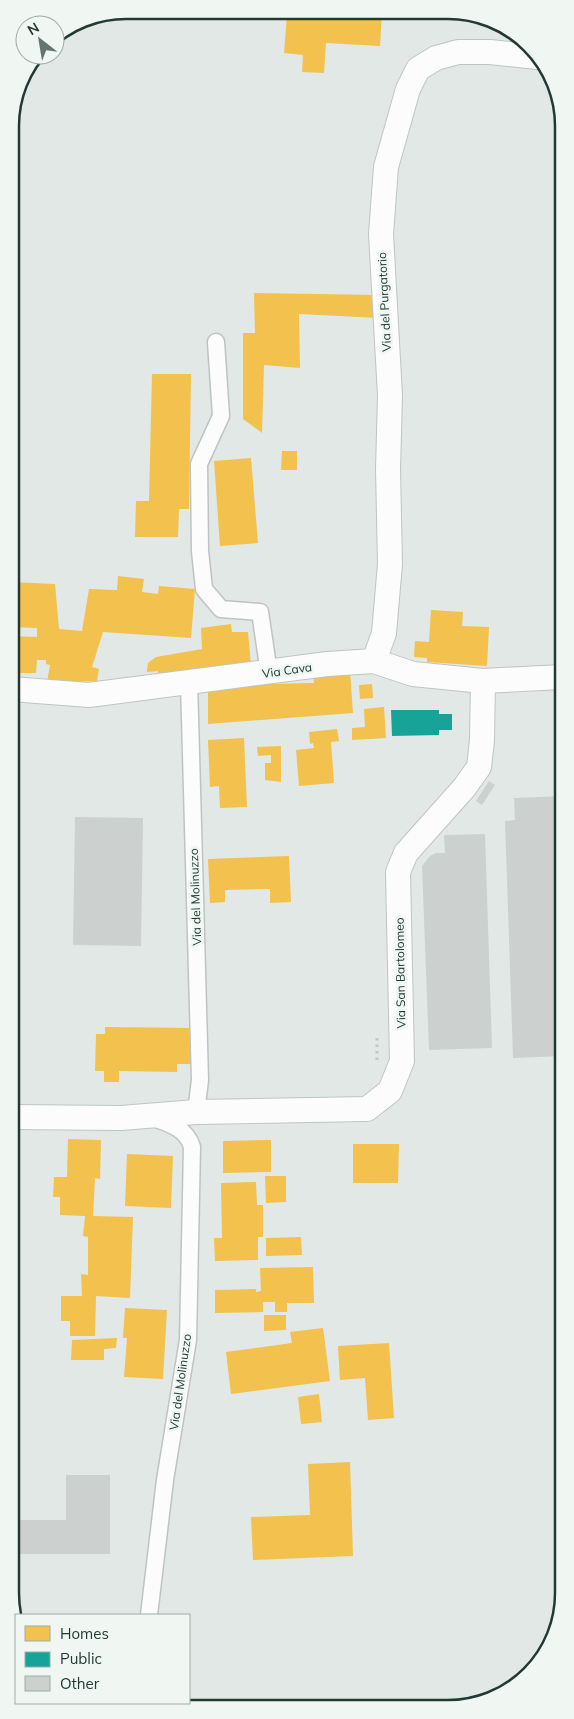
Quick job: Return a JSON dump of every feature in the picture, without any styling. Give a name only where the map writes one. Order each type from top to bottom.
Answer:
[{"type":"street","name":"Via del Purgatorio","points":[[374,661],[384,632],[390,564],[388,470],[390,396],[381,234],[386,167],[408,89],[418,69],[436,58],[458,52],[490,52],[530,56]]},
{"type":"street","points":[[216,342],[222,416],[199,464],[200,551],[204,589],[221,609],[260,612],[269,673]]},
{"type":"street","name":"Via Cava","points":[[19,690],[89,696],[189,681],[269,673],[327,664],[374,661],[413,674],[483,681],[555,677]]},
{"type":"street","name":"Via del Molinuzzo","points":[[189,681],[200,1080],[196,1112]]},
{"type":"street","name":"Via San Bartolomeo","points":[[19,1117],[151,1117],[196,1112],[367,1109],[390,1091],[402,1061],[398,872],[406,853],[464,788],[479,768],[482,740],[483,681]]},
{"type":"street","name":"Via del Molinuzzo","points":[[149,1614],[165,1480],[188,1340],[192,1147],[185,1133],[167,1122],[151,1117]]},
{"type":"path","points":[[377,1032],[377,1061]]},
{"type":"building: Homes","points":[[287,19],[382,19],[380,46],[326,43],[324,73],[302,72],[303,55],[284,53]]},
{"type":"building: Homes","points":[[254,293],[378,295],[379,318],[299,314],[300,368],[264,365],[262,433],[243,419],[243,333],[255,333]]},
{"type":"building: Homes","points":[[152,374],[191,374],[189,509],[179,509],[178,537],[135,537],[136,501],[149,501]]},
{"type":"building: Homes","points":[[282,451],[297,451],[297,470],[281,470]]},
{"type":"building: Homes","points":[[251,458],[258,543],[220,546],[214,461]]},
{"type":"building: Homes","points":[[118,576],[144,579],[142,592],[158,594],[159,586],[195,589],[191,638],[103,632],[92,667],[99,669],[97,681],[47,682],[50,665],[46,664],[46,660],[37,660],[36,673],[19,673],[19,636],[37,637],[37,628],[19,627],[19,582],[55,584],[59,629],[82,631],[89,589],[117,590]]},
{"type":"building: Homes","points":[[431,610],[463,612],[462,626],[489,627],[487,666],[427,662],[427,658],[414,657],[415,641],[429,642]]},
{"type":"building: Homes","points":[[231,624],[232,632],[248,632],[251,665],[158,676],[158,671],[147,672],[148,663],[156,657],[202,649],[201,628]]},
{"type":"building: Homes","points":[[350,672],[353,713],[208,724],[208,685],[314,683],[313,675]]},
{"type":"building: Homes","points":[[372,684],[373,698],[360,699],[359,685]]},
{"type":"building: Homes","points":[[384,707],[386,738],[352,740],[352,728],[365,727],[364,709]]},
{"type":"building: Homes","points":[[337,729],[339,741],[331,742],[334,783],[299,786],[296,750],[314,748],[313,743],[310,744],[309,732]]},
{"type":"building: Homes","points":[[244,738],[247,807],[220,808],[219,786],[210,787],[208,740]]},
{"type":"building: Homes","points":[[281,746],[281,782],[265,780],[265,763],[271,763],[271,755],[258,756],[257,747]]},
{"type":"building: Homes","points":[[289,856],[291,902],[270,903],[270,889],[225,890],[225,902],[210,903],[208,859]]},
{"type":"building: Homes","points":[[105,1027],[193,1028],[192,1064],[177,1064],[177,1072],[119,1071],[119,1082],[104,1082],[104,1071],[95,1071],[96,1034],[105,1034]]},
{"type":"building: Homes","points":[[68,1139],[101,1140],[100,1179],[95,1178],[93,1216],[133,1217],[130,1298],[96,1296],[95,1336],[70,1336],[70,1321],[61,1321],[61,1296],[82,1296],[81,1274],[88,1275],[88,1237],[83,1236],[85,1216],[60,1215],[60,1197],[53,1197],[54,1177],[67,1177]]},
{"type":"building: Homes","points":[[271,1140],[271,1172],[223,1173],[223,1141]]},
{"type":"building: Homes","points":[[353,1144],[399,1144],[398,1183],[353,1183]]},
{"type":"building: Homes","points":[[127,1154],[173,1156],[171,1208],[125,1206]]},
{"type":"building: Homes","points":[[265,1176],[286,1176],[286,1202],[266,1203]]},
{"type":"building: Homes","points":[[256,1182],[257,1205],[263,1205],[263,1237],[258,1237],[258,1260],[215,1261],[214,1238],[222,1238],[221,1183]]},
{"type":"building: Homes","points":[[301,1237],[302,1255],[266,1256],[266,1238]]},
{"type":"building: Homes","points":[[313,1267],[314,1303],[287,1303],[287,1312],[275,1312],[275,1302],[263,1302],[263,1312],[215,1313],[215,1290],[256,1289],[256,1292],[261,1291],[260,1268]]},
{"type":"building: Homes","points":[[125,1308],[167,1310],[163,1379],[124,1377],[127,1338],[123,1338]]},
{"type":"building: Homes","points":[[264,1315],[286,1315],[286,1330],[264,1331]]},
{"type":"building: Homes","points":[[323,1328],[330,1381],[231,1394],[226,1352],[292,1343],[290,1332]]},
{"type":"building: Homes","points":[[117,1338],[116,1348],[104,1349],[104,1360],[71,1360],[72,1340]]},
{"type":"building: Homes","points":[[389,1343],[394,1418],[368,1420],[365,1378],[340,1380],[338,1346]]},
{"type":"building: Homes","points":[[319,1394],[322,1422],[301,1424],[298,1397]]},
{"type":"building: Homes","points":[[350,1462],[353,1556],[253,1560],[251,1517],[310,1515],[308,1464]]},
{"type":"building: Public","points":[[391,710],[439,710],[439,714],[452,714],[452,730],[439,730],[439,735],[392,736]]},
{"type":"building: Other","points":[[489,781],[495,785],[482,805],[476,801]]},
{"type":"building: Other","points":[[555,796],[555,1056],[513,1058],[505,821],[515,820],[514,798]]},
{"type":"building: Other","points":[[75,817],[143,818],[141,946],[73,945]]},
{"type":"building: Other","points":[[485,834],[492,1048],[429,1050],[422,866],[430,856],[436,853],[445,853],[444,835]]},
{"type":"building: Other","points":[[66,1475],[110,1475],[110,1554],[19,1554],[19,1520],[66,1520]]}]
